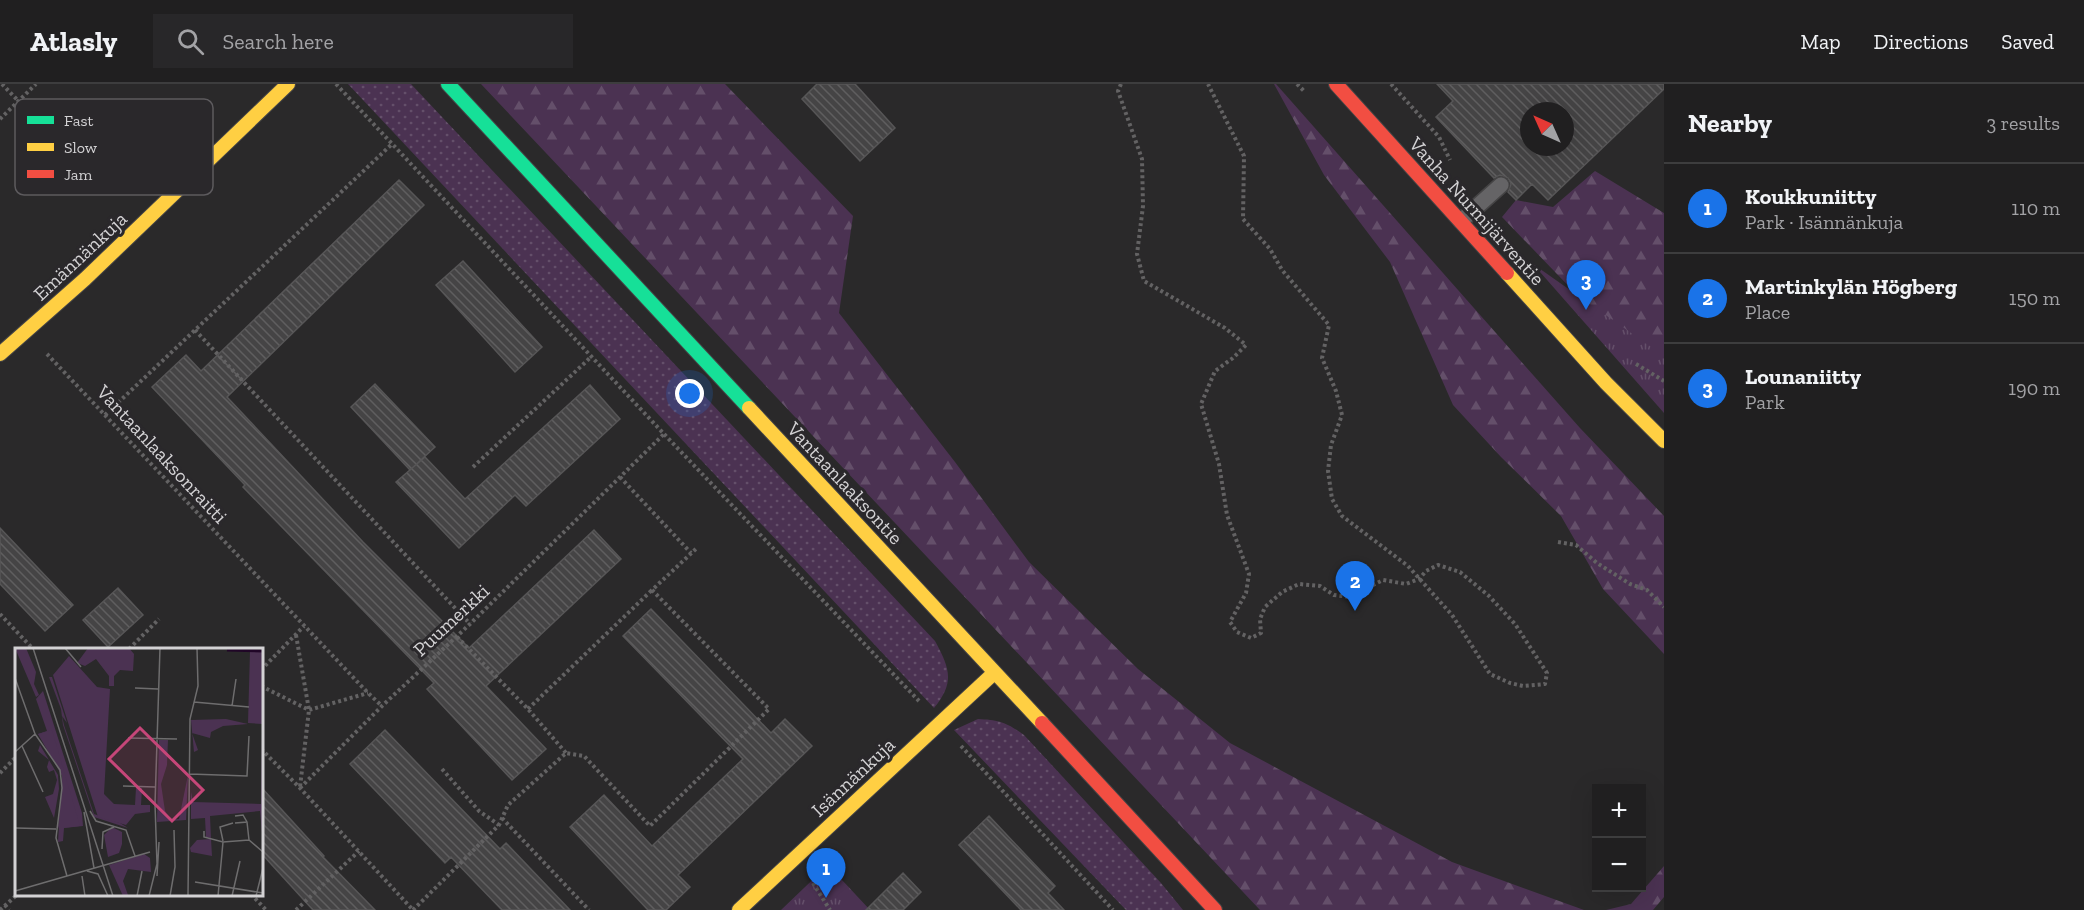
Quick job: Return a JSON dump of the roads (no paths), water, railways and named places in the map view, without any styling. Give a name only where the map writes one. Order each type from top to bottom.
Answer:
[{"type":"street","name":"Emännänkuja","points":[[213,156],[288,84]]},
{"type":"street","name":"Vantaanlaaksontie","points":[[448,84],[1214,910]]},
{"type":"street","name":"Vanha Nurmijärventie","points":[[1336,84],[1606,383],[1664,441]]},
{"type":"street","name":"Emännänkuja","points":[[0,354],[92,272],[172,195]]},
{"type":"street","name":"Isännänkuja","points":[[739,910],[994,673]]},
{"type":"lane","points":[[1461,221],[1501,185]]},
{"type":"place","name":"Lounaniitty","points":[[1586,310]]},
{"type":"place","name":"Martinkylän Högberg","points":[[1355,611]]},
{"type":"place","name":"Koukkuniitty","points":[[826,898]]}]
